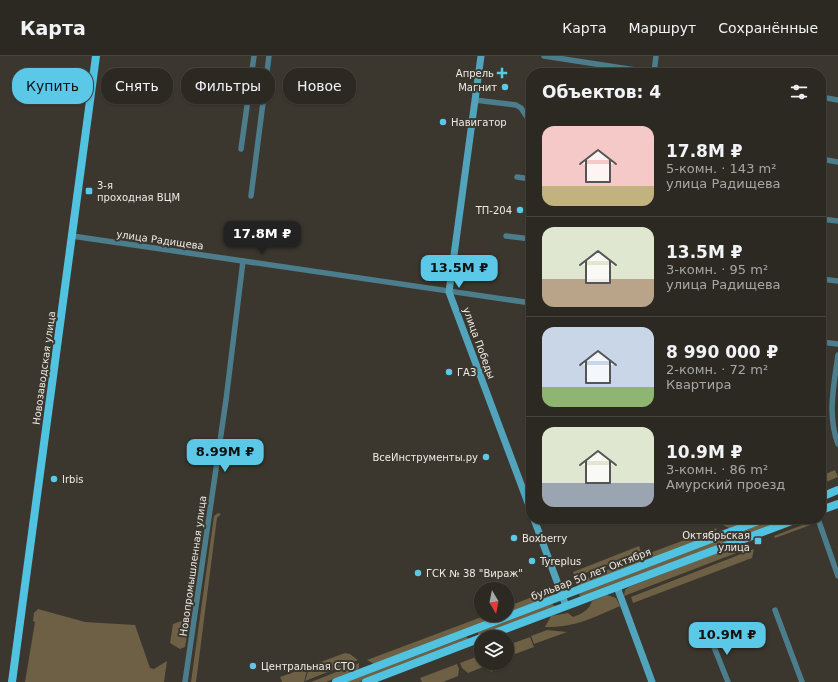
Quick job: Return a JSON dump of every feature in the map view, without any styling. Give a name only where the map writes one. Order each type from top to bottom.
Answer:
[{"type":"main road","name":"Новозаводская улица","points":[[12,682],[96,56]]},
{"type":"main road","name":"улица Победы","points":[[481,56],[449,292],[526,498]]},
{"type":"main road","points":[[826,494],[838,490]]},
{"type":"main road","points":[[826,508],[838,504]]},
{"type":"main road","points":[[536,524],[566,606]]},
{"type":"main road","name":"бульвар 50 лет Октября","points":[[337,682],[751,524]]},
{"type":"main road","name":"бульвар 50 лет Октября","points":[[503,630],[784,524]]},
{"type":"main road","points":[[617,588],[652,682]]},
{"type":"main road","points":[[470,631],[474,636]]},
{"type":"main road","points":[[366,682],[474,641]]},
{"type":"street","points":[[241,149],[254,56]]},
{"type":"street","points":[[251,196],[269,56]]},
{"type":"street","points":[[544,56],[622,68]]},
{"type":"street","points":[[655,68],[656,56]]},
{"type":"street","points":[[826,98],[838,100]]},
{"type":"street","points":[[475,100],[516,105],[526,114]]},
{"type":"street","points":[[826,160],[838,162]]},
{"type":"street","points":[[517,177],[526,178]]},
{"type":"street","points":[[826,220],[838,221]]},
{"type":"street","name":"улица Радищева","points":[[72,236],[526,302]]},
{"type":"street","points":[[506,236],[526,239]]},
{"type":"street","name":"Новопромышленная улица","points":[[185,682],[225,408],[243,262]]},
{"type":"street","points":[[826,280],[838,281]]},
{"type":"street","points":[[826,343],[838,344]]},
{"type":"street","points":[[838,355],[831,410],[832,425],[838,444]]},
{"type":"street","points":[[820,524],[838,576]]},
{"type":"street","points":[[775,610],[802,682]]},
{"type":"street","points":[[710,637],[728,682]]},
{"type":"shaded area","points":[[835,470],[838,477],[826,482],[826,474]]},
{"type":"shaded area","points":[[218,513],[221,514],[217,518],[196,682],[191,682],[214,516]]},
{"type":"shaded area","points":[[726,524],[741,524],[729,528],[723,525]]},
{"type":"shaded area","points":[[762,524],[775,524],[581,597],[579,595],[580,593]]},
{"type":"shaded area","points":[[805,524],[813,524],[775,538],[774,536]]},
{"type":"shaded area","points":[[717,528],[714,534],[654,558],[647,554]]},
{"type":"shaded area","points":[[639,546],[641,552],[575,577],[573,572]]},
{"type":"shaded area","points":[[743,546],[744,550],[624,596],[625,590],[629,587],[730,548]]},
{"type":"shaded area","points":[[754,549],[752,558],[633,603],[631,597]]},
{"type":"shaded area","points":[[644,556],[641,562],[578,586],[573,583]]},
{"type":"shaded area","points":[[558,587],[554,595],[514,611],[514,604]]},
{"type":"shaded area","points":[[607,595],[616,598],[620,606],[575,624],[545,627],[551,616],[568,613],[573,617],[576,616],[587,609],[592,601]]},
{"type":"shaded area","points":[[551,604],[554,605],[554,607],[514,622],[514,618]]},
{"type":"shaded area","points":[[38,609],[85,622],[135,625],[150,668],[154,669],[167,661],[164,682],[25,682],[35,622],[33,621],[34,613]]},
{"type":"shaded area","points":[[184,620],[189,624],[185,647],[180,649],[170,643],[173,624]]},
{"type":"shaded area","points":[[474,620],[474,622],[485,622],[374,664],[367,660]]},
{"type":"shaded area","points":[[504,622],[513,622],[492,630],[483,630]]},
{"type":"shaded area","points":[[547,630],[567,632],[534,644],[531,636]]},
{"type":"shaded area","points":[[466,637],[468,638],[467,641],[359,682],[346,682]]},
{"type":"shaded area","points":[[530,637],[534,647],[515,654],[514,643]]},
{"type":"shaded area","points":[[345,653],[350,654],[358,660],[305,681],[310,666]]},
{"type":"shaded area","points":[[474,658],[474,670],[476,670],[468,673],[462,668],[460,663]]},
{"type":"shaded area","points":[[359,663],[359,668],[356,670],[326,682],[311,682]]},
{"type":"shaded area","points":[[457,664],[459,669],[458,676],[443,682],[422,682],[420,678]]},
{"type":"shaded area","points":[[308,667],[304,682],[282,682],[280,677]]},
{"type":"place","name":"Апрель","points":[[502,73]]},
{"type":"place","name":"Магнит","points":[[505,87]]},
{"type":"place","name":"Навигатор","points":[[443,122]]},
{"type":"place","name":"3-я проходная ВЦМ","points":[[89,191]]},
{"type":"place","name":"ТП-204","points":[[520,210]]},
{"type":"place","name":"ГАЗ","points":[[449,372]]},
{"type":"place","name":"ВсеИнструменты.ру","points":[[486,457]]},
{"type":"place","name":"Irbis","points":[[54,479]]},
{"type":"place","name":"Boxberry","points":[[514,538]]},
{"type":"place","name":"Октябрьская улица","points":[[758,541]]},
{"type":"place","name":"Tyreplus","points":[[532,561]]},
{"type":"place","name":"ГСК № 38 \"Вираж\"","points":[[418,573]]},
{"type":"place","name":"Центральная СТО","points":[[253,666]]}]
